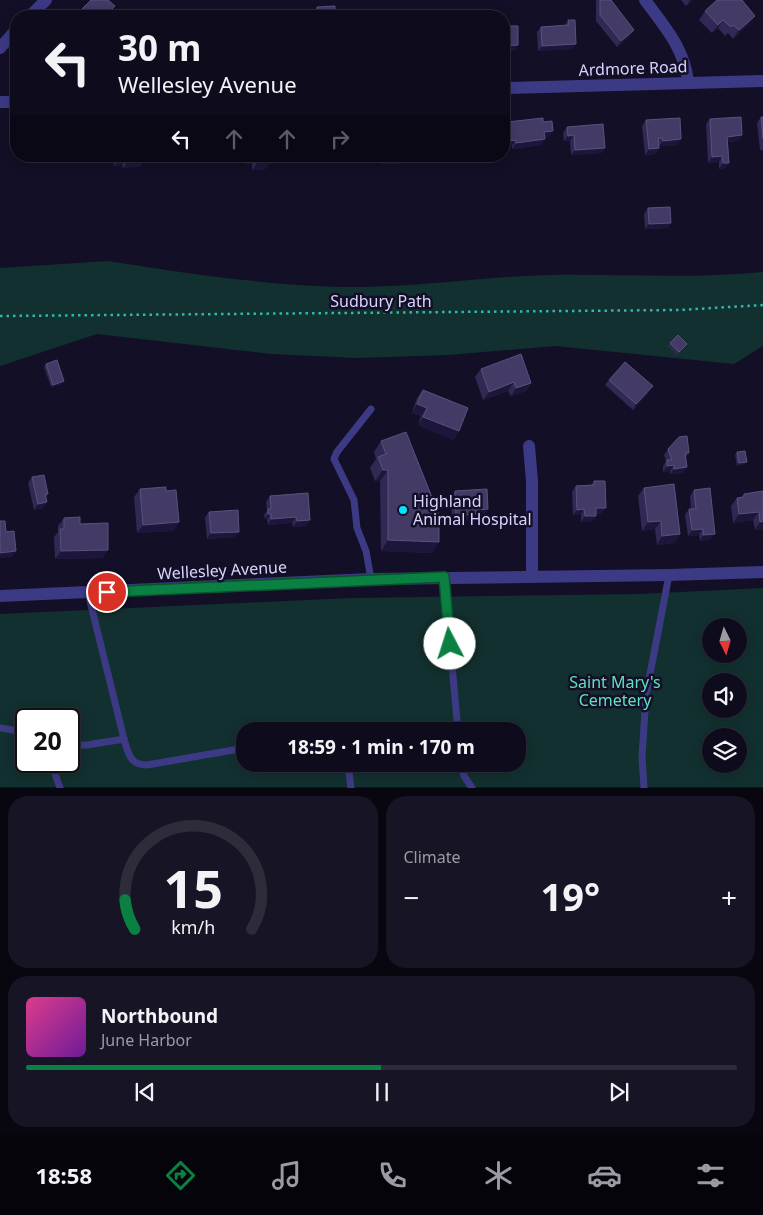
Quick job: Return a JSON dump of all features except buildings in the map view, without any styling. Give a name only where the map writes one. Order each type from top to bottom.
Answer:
[{"type":"street","points":[[36,10],[46,0]]},
{"type":"street","points":[[645,0],[679,47],[685,64],[688,82]]},
{"type":"street","points":[[0,48],[10,37]]},
{"type":"street","name":"Ardmore Road","points":[[510,88],[763,81]]},
{"type":"street","points":[[529,446],[532,481],[532,575]]},
{"type":"street","name":"Wellesley Avenue","points":[[0,596],[371,579],[763,572]]},
{"type":"lane","points":[[371,408],[336,452],[334,460],[354,500],[358,528],[366,548],[371,579]]},
{"type":"lane","points":[[644,788],[642,757],[646,695],[669,575]]},
{"type":"lane","points":[[444,577],[457,722]]},
{"type":"lane","points":[[88,593],[124,739],[132,760],[143,765],[236,750]]},
{"type":"lane","points":[[0,728],[15,730]]},
{"type":"lane","points":[[80,745],[124,739]]},
{"type":"lane","points":[[349,772],[351,788]]},
{"type":"lane","points":[[463,772],[472,788]]},
{"type":"lane","points":[[55,773],[60,788]]},
{"type":"path","name":"Sudbury Path","points":[[0,316],[678,310],[763,305]]},
{"type":"green space","points":[[108,261],[265,282],[359,287],[383,287],[528,276],[684,276],[763,272],[763,346],[734,364],[555,346],[448,355],[357,358],[272,354],[97,334],[0,366],[0,268]]},
{"type":"green space","name":"Saint Mary's Cemetery","points":[[763,588],[763,787],[0,787],[0,614],[351,598],[639,594]]},
{"type":"place","name":"Highland Animal Hospital","points":[[403,510]]},
{"type":"route","points":[[107,592],[444,577],[450,644]]}]
